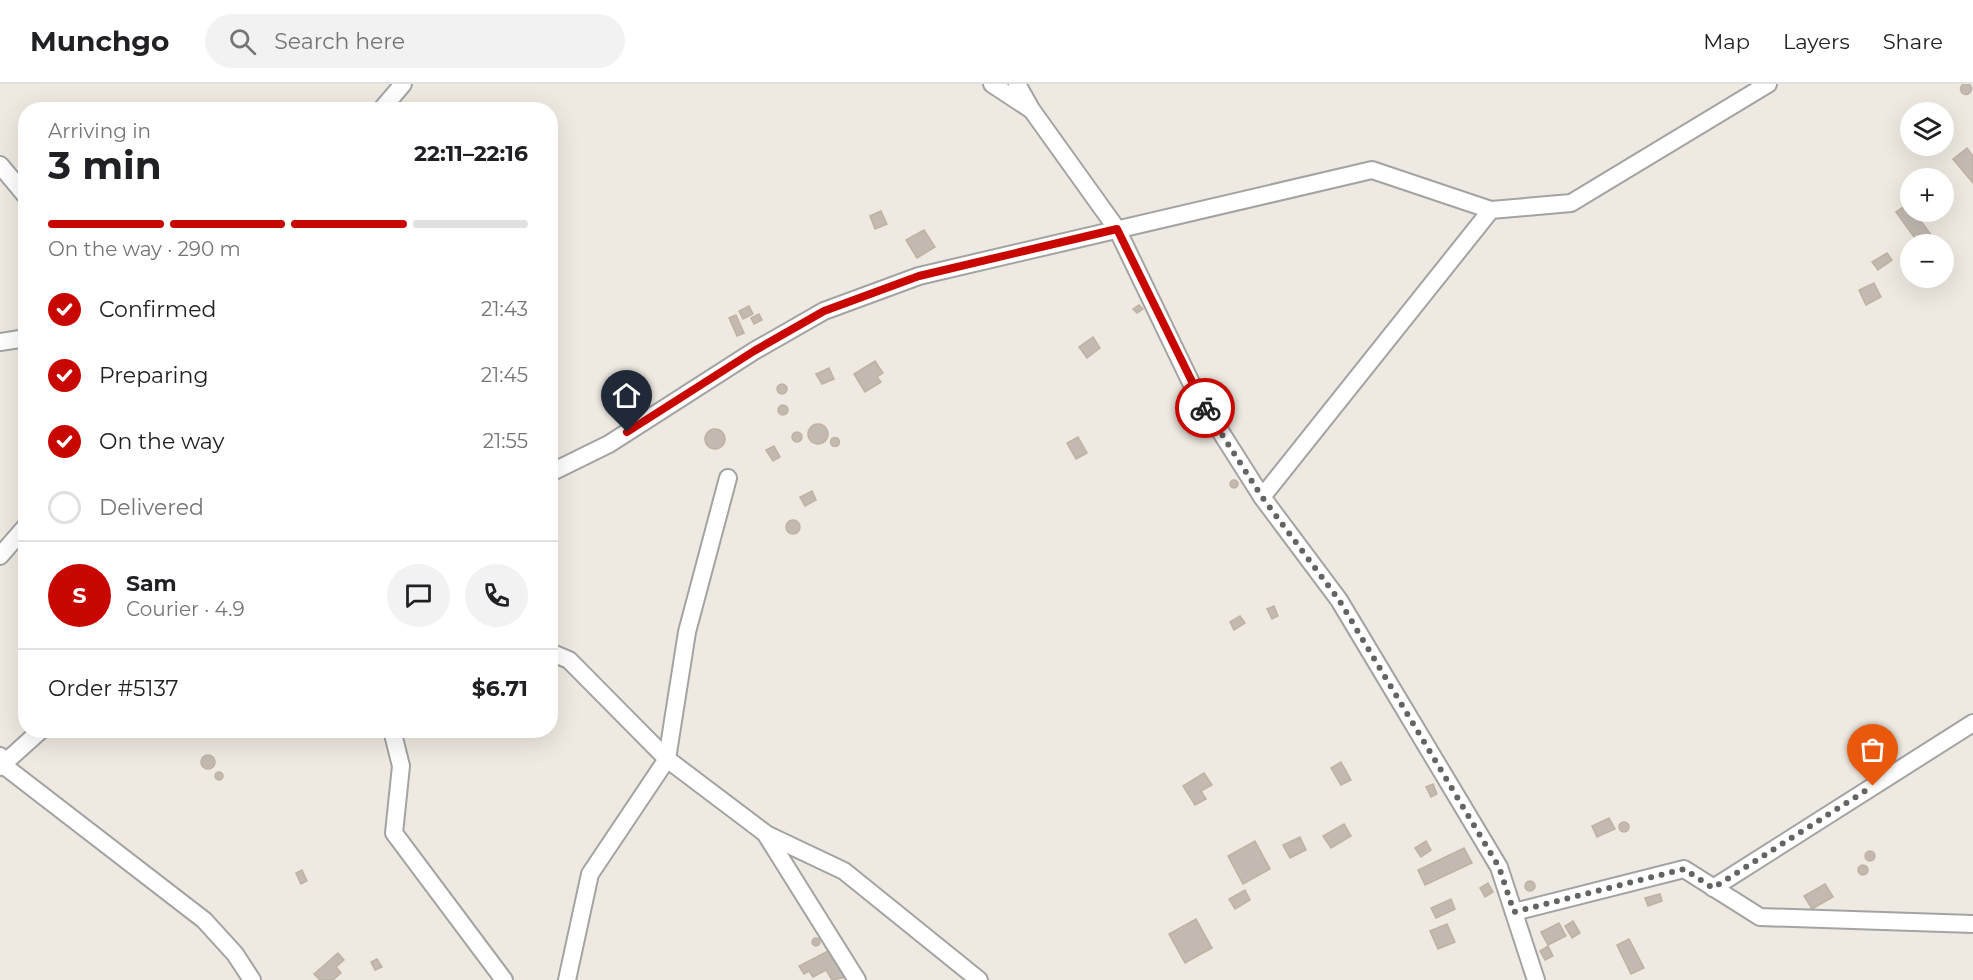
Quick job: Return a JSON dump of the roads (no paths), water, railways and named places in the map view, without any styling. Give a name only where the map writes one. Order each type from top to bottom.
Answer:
[{"type":"street","points":[[388,102],[403,84]]},
{"type":"street","points":[[992,84],[1031,109]]},
{"type":"street","points":[[1017,84],[1031,109],[1117,229],[1196,393],[1262,497],[1339,600],[1499,867],[1536,980]]},
{"type":"street","points":[[558,469],[609,444],[754,351],[824,311],[919,276],[1372,170],[1491,210],[1571,203],[1768,84]]},
{"type":"street","points":[[0,165],[18,186]]},
{"type":"street","points":[[1262,497],[1491,210]]},
{"type":"street","points":[[0,342],[18,339]]},
{"type":"street","points":[[567,980],[590,874],[667,759],[687,632],[728,478]]},
{"type":"street","points":[[0,556],[18,535]]},
{"type":"street","points":[[558,655],[569,660],[667,759],[765,833],[844,871],[979,980]]},
{"type":"street","points":[[1713,888],[1973,723]]},
{"type":"street","points":[[31,738],[1,763],[204,920],[236,954],[252,980]]},
{"type":"street","points":[[394,738],[401,766],[394,833],[504,980]]},
{"type":"street","points":[[765,833],[857,980]]},
{"type":"street","points":[[1514,912],[1684,869],[1760,917],[1973,924]]}]
